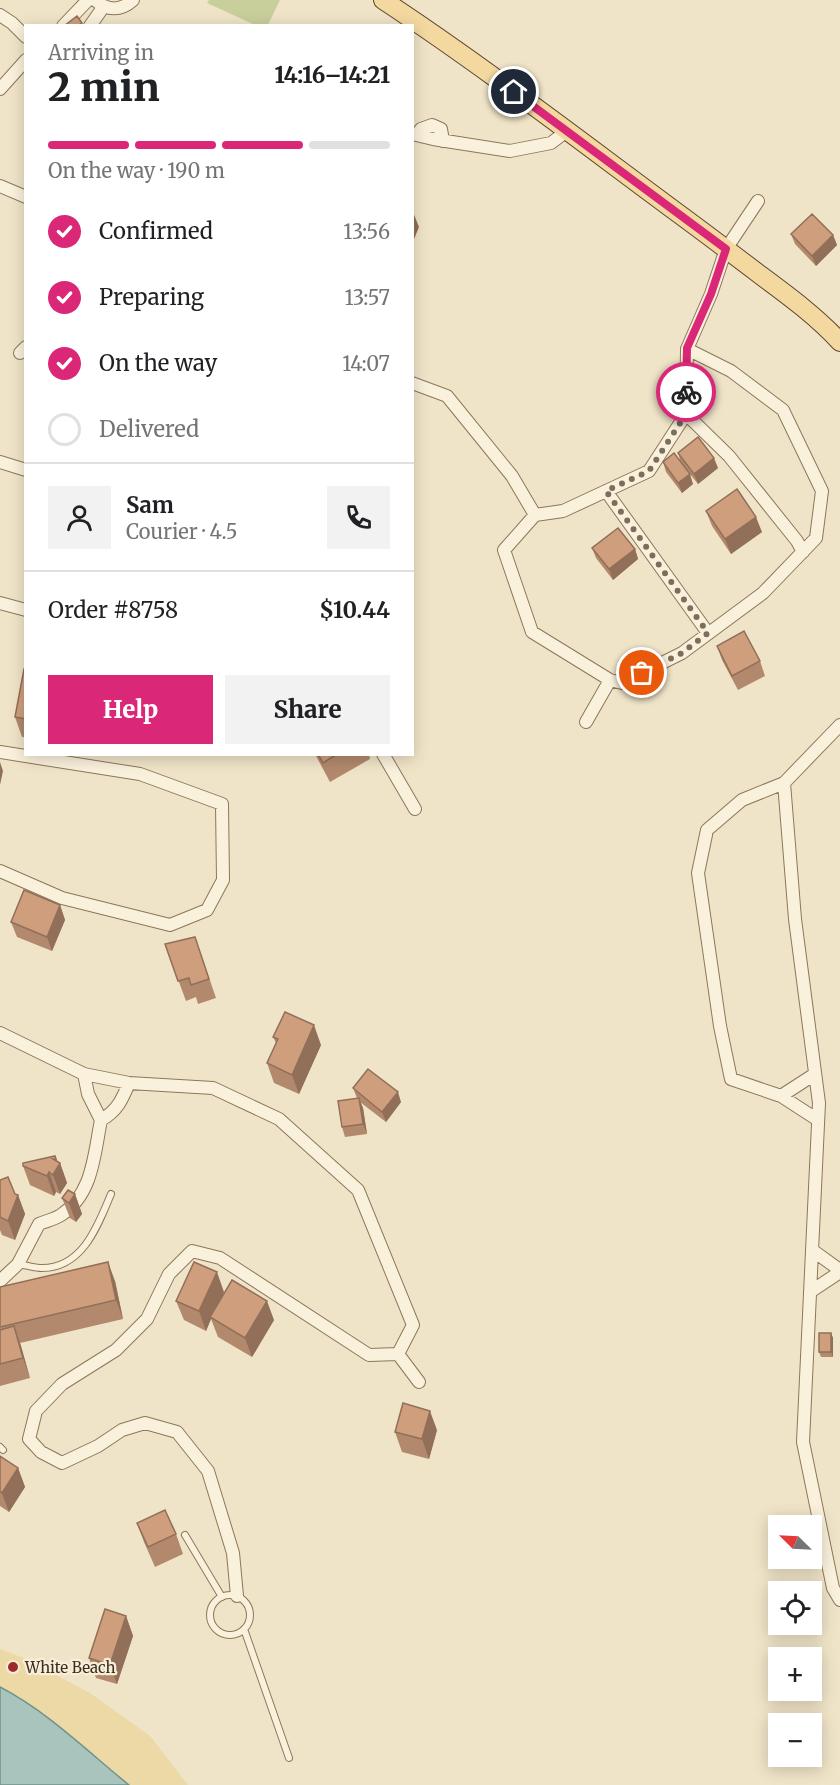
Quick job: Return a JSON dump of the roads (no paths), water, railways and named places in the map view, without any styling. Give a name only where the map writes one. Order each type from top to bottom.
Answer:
[{"type":"main road","points":[[383,0],[425,27],[726,249],[787,295],[840,342]]},
{"type":"street","points":[[65,24],[88,0]]},
{"type":"street","points":[[91,24],[99,3],[120,8],[133,0]]},
{"type":"street","points":[[0,15],[24,35]]},
{"type":"street","points":[[0,89],[21,68]]},
{"type":"street","points":[[414,134],[443,141],[510,151],[552,143],[567,131]]},
{"type":"street","points":[[0,186],[24,196]]},
{"type":"street","points":[[687,348],[731,371],[783,410],[822,491],[816,538],[763,593],[682,653],[622,682],[610,680],[532,632],[504,550],[535,515],[563,511],[649,471],[686,414],[687,348],[711,294],[726,249],[759,201]]},
{"type":"street","points":[[414,383],[447,396],[512,476],[535,515]]},
{"type":"street","points":[[686,414],[729,456],[797,541],[803,552]]},
{"type":"street","points":[[0,462],[24,469]]},
{"type":"street","points":[[606,491],[708,633]]},
{"type":"street","points":[[0,603],[24,609]]},
{"type":"street","points":[[586,722],[610,680]]},
{"type":"street","points":[[818,1120],[782,1096],[731,1079],[720,1026],[698,873],[707,830],[742,800],[784,783],[840,725]]},
{"type":"street","points":[[0,752],[24,756]]},
{"type":"street","points":[[0,871],[62,898],[170,925],[207,910],[223,880],[222,804],[140,774],[25,756]]},
{"type":"street","points":[[384,756],[414,809]]},
{"type":"street","points":[[784,783],[795,919],[819,1103],[802,1442],[833,1588],[840,1600]]},
{"type":"street","points":[[0,1033],[84,1074],[129,1083],[213,1088],[279,1119],[358,1190],[413,1325],[399,1354]]},
{"type":"street","points":[[0,1281],[18,1264],[39,1224],[61,1215],[84,1193],[92,1171],[101,1120],[88,1094],[84,1074]]},
{"type":"street","points":[[782,1096],[815,1074]]},
{"type":"street","points":[[101,1120],[119,1106],[129,1083]]},
{"type":"street","points":[[810,1292],[840,1271],[812,1250]]},
{"type":"street","points":[[237,1596],[233,1553],[208,1471],[177,1432],[146,1423],[123,1430],[98,1446],[62,1463],[41,1452],[29,1438],[36,1411],[62,1384],[117,1350],[147,1319],[169,1274],[192,1251],[220,1258],[369,1355],[399,1354]]},
{"type":"street","points":[[399,1354],[419,1382]]},
{"type":"lane","points":[[18,1264],[41,1269],[60,1266],[77,1256],[95,1231],[111,1194]]},
{"type":"lane","points":[[185,1535],[222,1597]]},
{"type":"lane","points":[[237,1596],[249,1609],[250,1617],[244,1629],[237,1634],[228,1635],[220,1632],[214,1626],[210,1618],[211,1609],[222,1597],[237,1596]]},
{"type":"lane","points":[[244,1629],[289,1758]]},
{"type":"water","points":[[0,1687],[51,1720],[129,1785],[0,1785]]},
{"type":"place","name":"White Beach","points":[[13,1667]]}]
